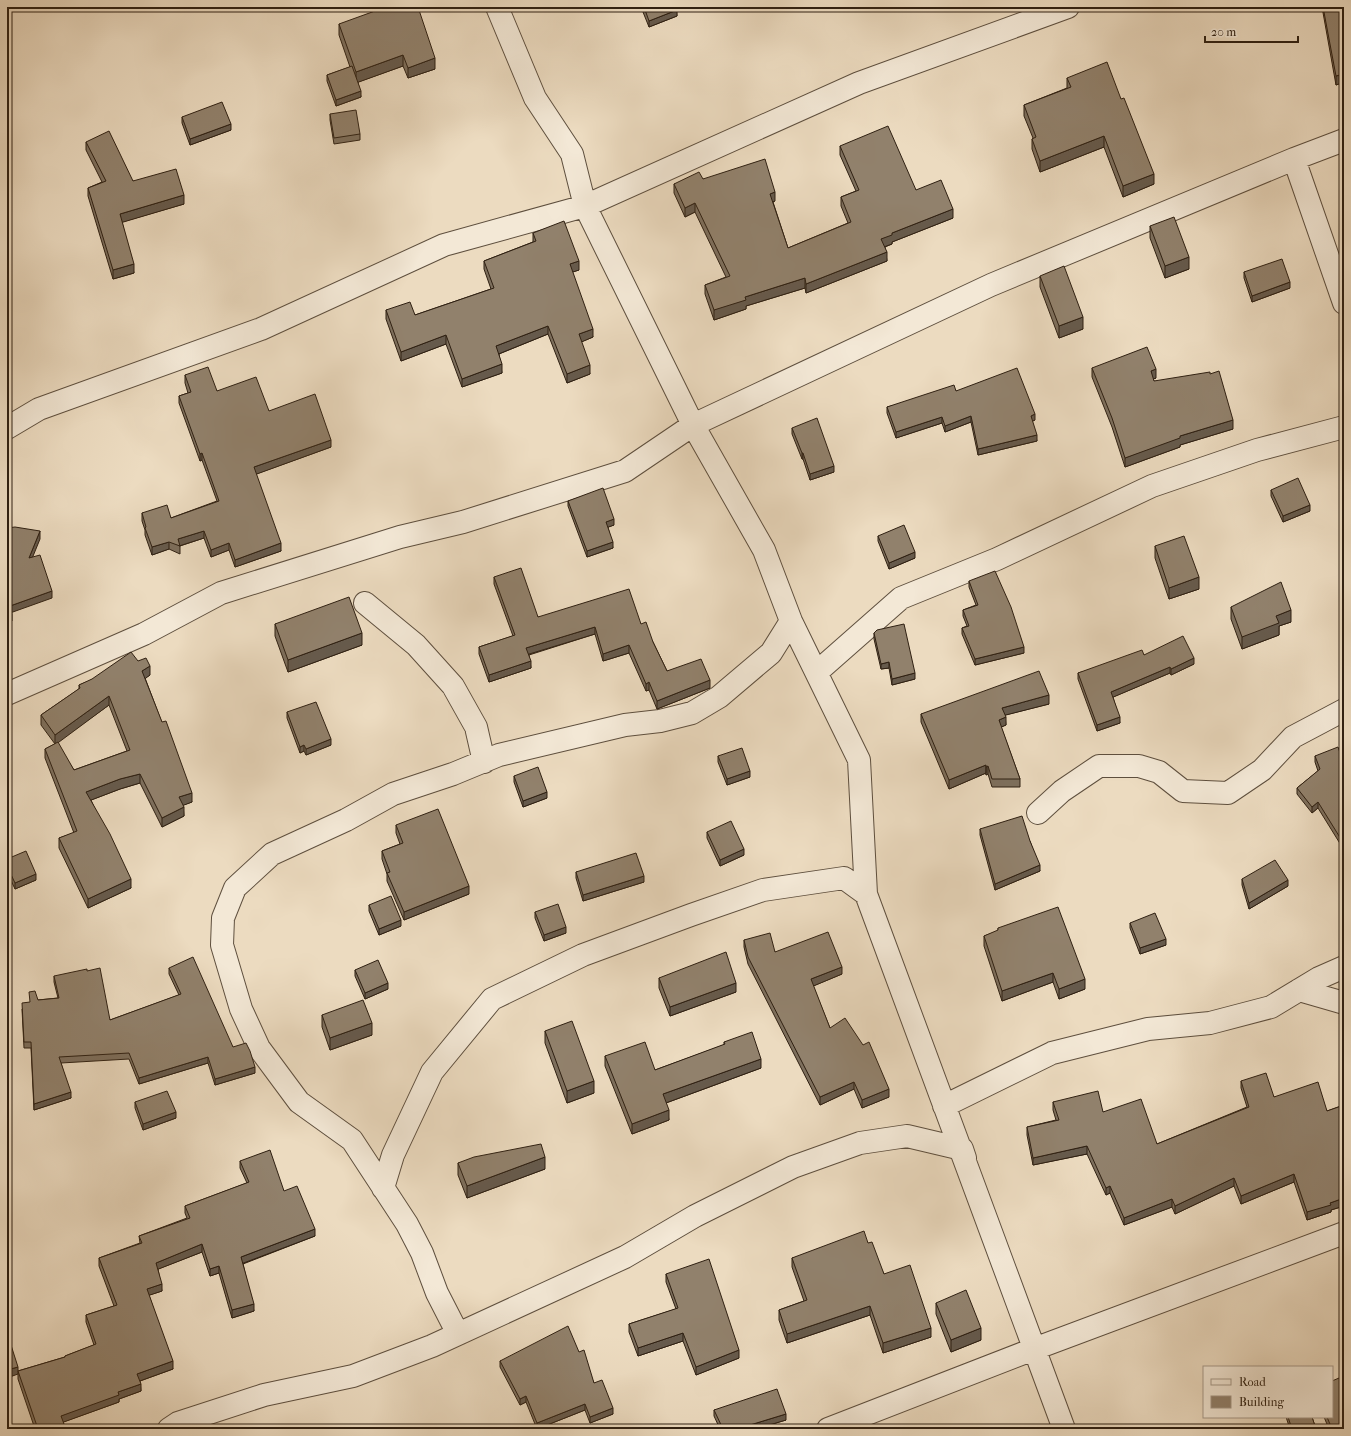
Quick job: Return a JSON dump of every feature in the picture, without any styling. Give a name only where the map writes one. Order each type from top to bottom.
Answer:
[{"type":"street","points":[[497,7],[535,98],[572,154],[585,206],[693,425],[764,550],[791,620],[859,760],[866,894],[1064,1429]]},
{"type":"street","points":[[7,428],[39,409],[261,329],[444,245],[585,206],[859,83],[1068,7]]},
{"type":"street","points":[[7,694],[144,634],[221,593],[400,537],[463,522],[625,471],[693,425],[991,285],[1294,158],[1344,140]]},
{"type":"street","points":[[1294,158],[1344,303]]},
{"type":"street","points":[[817,672],[902,598],[997,559],[1152,486],[1257,450],[1344,427]]},
{"type":"street","points":[[365,603],[416,645],[453,686],[476,727],[484,762]]},
{"type":"street","points":[[458,1334],[437,1293],[422,1253],[407,1224],[352,1140],[299,1102],[259,1048],[241,1008],[222,945],[223,918],[235,888],[272,854],[346,820],[393,794],[500,755],[625,725],[660,721],[692,713],[719,697],[771,653],[791,620]]},
{"type":"street","points":[[1038,813],[1062,791],[1100,766],[1139,766],[1159,772],[1183,791],[1228,793],[1262,770],[1293,737],[1344,710]]},
{"type":"street","points":[[383,1188],[393,1155],[432,1072],[492,999],[583,956],[691,914],[763,890],[844,878],[866,894]]},
{"type":"street","points":[[944,1106],[1052,1053],[1148,1029],[1210,1023],[1271,1007],[1319,978],[1344,967]]},
{"type":"street","points":[[1299,990],[1344,1003]]},
{"type":"street","points":[[169,1429],[178,1423],[264,1395],[353,1376],[432,1346],[625,1257],[695,1216],[793,1167],[860,1143],[907,1136],[962,1149],[976,1191]]},
{"type":"street","points":[[828,1429],[1034,1349],[1344,1233]]},
{"type":"building","points":[[386,7],[418,7],[435,58],[408,68],[403,55],[356,72],[339,24]]},
{"type":"building","points":[[644,7],[676,7],[677,10],[649,21]]},
{"type":"building","points":[[1323,7],[1344,7],[1344,74],[1336,76]]},
{"type":"building","points":[[1107,62],[1121,99],[1124,98],[1154,174],[1123,186],[1104,136],[1040,161],[1032,139],[1036,137],[1024,105],[1071,87],[1067,78]]},
{"type":"building","points":[[352,66],[361,91],[336,100],[327,75]]},
{"type":"building","points":[[222,102],[231,124],[190,139],[182,117]]},
{"type":"building","points":[[356,110],[360,134],[334,138],[330,114]]},
{"type":"building","points":[[888,126],[916,190],[941,180],[953,209],[892,233],[892,235],[881,239],[887,252],[806,284],[805,278],[745,297],[746,300],[714,310],[705,285],[730,276],[695,203],[685,208],[674,184],[699,172],[703,179],[765,159],[775,192],[770,194],[788,248],[851,222],[841,197],[859,190],[840,146]]},
{"type":"building","points":[[109,131],[133,181],[176,169],[184,195],[120,214],[134,264],[113,270],[88,188],[106,181],[86,142]]},
{"type":"building","points":[[1174,217],[1189,257],[1165,266],[1150,226]]},
{"type":"building","points":[[564,221],[579,261],[570,264],[593,329],[579,334],[590,365],[567,374],[548,326],[496,346],[502,364],[462,379],[446,335],[401,352],[386,310],[410,302],[415,315],[494,288],[484,261],[536,241],[533,233]]},
{"type":"building","points":[[1282,259],[1290,282],[1252,296],[1244,272]]},
{"type":"building","points":[[1064,266],[1083,317],[1059,326],[1040,276]]},
{"type":"building","points":[[1147,347],[1156,369],[1151,371],[1154,381],[1210,372],[1210,374],[1219,371],[1233,420],[1180,436],[1180,438],[1125,458],[1112,418],[1092,368]]},
{"type":"building","points":[[208,367],[217,391],[256,377],[269,411],[315,394],[331,440],[254,467],[281,543],[235,560],[229,543],[211,550],[204,531],[178,539],[180,546],[169,542],[152,547],[145,528],[142,513],[167,505],[171,518],[219,501],[202,453],[200,454],[179,396],[191,392],[185,375]]},
{"type":"building","points":[[1017,368],[1035,414],[1031,416],[1037,435],[978,449],[971,416],[945,426],[942,417],[896,432],[887,407],[954,385],[956,391]]},
{"type":"building","points":[[817,418],[834,466],[810,474],[792,428]]},
{"type":"building","points":[[1298,478],[1310,505],[1283,516],[1271,490]]},
{"type":"building","points":[[603,488],[614,519],[606,522],[613,542],[587,551],[568,501]]},
{"type":"building","points":[[904,525],[915,552],[889,563],[878,536]]},
{"type":"building","points":[[15,527],[40,531],[29,558],[40,555],[52,591],[10,606],[12,614],[7,615],[7,528]]},
{"type":"building","points":[[1184,536],[1199,577],[1169,588],[1155,546]]},
{"type":"building","points":[[521,568],[538,617],[629,589],[641,624],[646,622],[653,642],[667,671],[701,659],[710,680],[657,701],[649,682],[646,684],[629,645],[603,654],[595,627],[526,648],[531,661],[489,675],[479,647],[515,635],[494,577]]},
{"type":"building","points":[[995,571],[1011,607],[1024,647],[975,659],[962,628],[969,626],[963,610],[978,605],[969,581]]},
{"type":"building","points":[[1281,582],[1291,610],[1276,616],[1279,623],[1242,637],[1231,607]]},
{"type":"building","points":[[349,597],[362,633],[288,660],[275,624]]},
{"type":"building","points":[[904,624],[915,673],[892,679],[889,662],[881,664],[874,633],[877,630]]},
{"type":"building","points":[[1183,636],[1194,658],[1171,669],[1170,667],[1111,692],[1120,717],[1097,725],[1078,673],[1142,650],[1144,655]]},
{"type":"building","points":[[131,652],[138,661],[146,658],[150,666],[142,671],[162,722],[166,721],[192,793],[179,797],[184,807],[162,818],[140,774],[120,779],[86,792],[110,834],[131,879],[88,899],[59,838],[77,831],[45,749],[58,742],[74,770],[130,750],[109,696],[55,735],[41,715],[80,688],[79,685],[92,679]]},
{"type":"building","points":[[1039,671],[1049,695],[1002,708],[1006,717],[999,720],[1020,779],[992,779],[988,766],[986,767],[986,765],[949,780],[921,714]]},
{"type":"building","points":[[316,702],[331,739],[306,749],[304,745],[300,747],[287,712]]},
{"type":"building","points":[[1338,747],[1344,764],[1344,844],[1318,802],[1312,807],[1297,788],[1320,769],[1315,756]]},
{"type":"building","points":[[742,748],[750,771],[727,779],[718,756]]},
{"type":"building","points":[[538,767],[547,792],[523,801],[514,776]]},
{"type":"building","points":[[438,809],[469,886],[404,912],[387,873],[390,872],[382,851],[403,843],[396,825]]},
{"type":"building","points":[[1022,816],[1040,865],[995,884],[980,829]]},
{"type":"building","points":[[731,821],[744,849],[720,860],[707,832]]},
{"type":"building","points":[[26,851],[36,874],[15,883],[7,866],[7,859]]},
{"type":"building","points":[[636,853],[644,876],[583,895],[576,872]]},
{"type":"building","points":[[1275,860],[1288,880],[1249,903],[1242,879]]},
{"type":"building","points":[[391,896],[401,920],[379,929],[369,905]]},
{"type":"building","points":[[558,904],[566,927],[544,935],[535,912]]},
{"type":"building","points":[[1058,907],[1085,979],[1059,989],[1053,973],[1002,991],[984,936],[998,930],[998,928]]},
{"type":"building","points":[[1155,913],[1166,939],[1140,948],[1130,923]]},
{"type":"building","points":[[828,932],[842,967],[811,979],[830,1028],[845,1018],[863,1045],[869,1042],[889,1089],[862,1100],[854,1082],[820,1097],[748,957],[744,940],[770,933],[775,952]]},
{"type":"building","points":[[726,952],[736,983],[670,1007],[659,978]]},
{"type":"building","points":[[193,957],[233,1047],[246,1043],[255,1067],[215,1079],[208,1057],[139,1078],[129,1053],[59,1057],[71,1092],[34,1104],[31,1042],[24,1042],[22,1003],[30,1002],[29,992],[35,991],[38,1000],[59,998],[54,976],[87,969],[87,971],[100,968],[110,1020],[181,994],[169,968]]},
{"type":"building","points":[[378,960],[388,983],[365,993],[355,970]]},
{"type":"building","points":[[363,1000],[372,1023],[330,1038],[322,1015]]},
{"type":"building","points":[[572,1021],[594,1081],[567,1091],[545,1031]]},
{"type":"building","points":[[752,1032],[761,1059],[663,1094],[669,1110],[632,1124],[605,1056],[645,1042],[655,1070],[725,1044],[724,1042]]},
{"type":"building","points":[[1266,1073],[1274,1097],[1318,1082],[1327,1111],[1344,1105],[1344,1198],[1330,1203],[1331,1205],[1307,1212],[1294,1174],[1241,1196],[1234,1178],[1175,1206],[1172,1199],[1124,1218],[1110,1186],[1106,1188],[1087,1146],[1033,1158],[1027,1127],[1059,1120],[1053,1102],[1098,1091],[1103,1112],[1141,1099],[1157,1144],[1249,1107],[1241,1081]]},
{"type":"building","points":[[167,1091],[176,1112],[143,1124],[135,1102]]},
{"type":"building","points":[[541,1144],[545,1157],[467,1186],[458,1163],[474,1157]]},
{"type":"building","points":[[270,1150],[284,1191],[297,1186],[315,1229],[241,1257],[254,1304],[232,1310],[219,1266],[210,1269],[202,1244],[156,1263],[162,1284],[147,1289],[173,1361],[137,1374],[141,1384],[118,1392],[119,1395],[61,1416],[64,1424],[49,1429],[38,1429],[18,1371],[65,1357],[96,1344],[86,1315],[117,1305],[99,1258],[142,1243],[139,1236],[190,1218],[185,1206],[249,1182],[240,1161]]},
{"type":"building","points":[[864,1231],[868,1243],[872,1242],[884,1274],[910,1265],[931,1328],[883,1343],[870,1306],[787,1334],[779,1310],[807,1300],[792,1258]]},
{"type":"building","points":[[709,1259],[739,1350],[696,1367],[683,1333],[638,1348],[629,1324],[678,1308],[666,1274]]},
{"type":"building","points":[[966,1290],[981,1328],[951,1340],[936,1303]]},
{"type":"building","points":[[568,1326],[579,1352],[584,1350],[594,1383],[602,1380],[613,1408],[590,1417],[585,1404],[537,1423],[526,1396],[520,1399],[500,1361]]},
{"type":"building","points":[[10,1342],[18,1367],[7,1370],[7,1343]]},
{"type":"building","points":[[1339,1378],[1344,1390],[1344,1429],[1332,1429],[1327,1418],[1333,1418],[1333,1381]]},
{"type":"building","points":[[777,1389],[786,1414],[737,1429],[723,1429],[714,1410]]},
{"type":"building","points":[[1288,1418],[1312,1418],[1316,1429],[1292,1429]]}]
